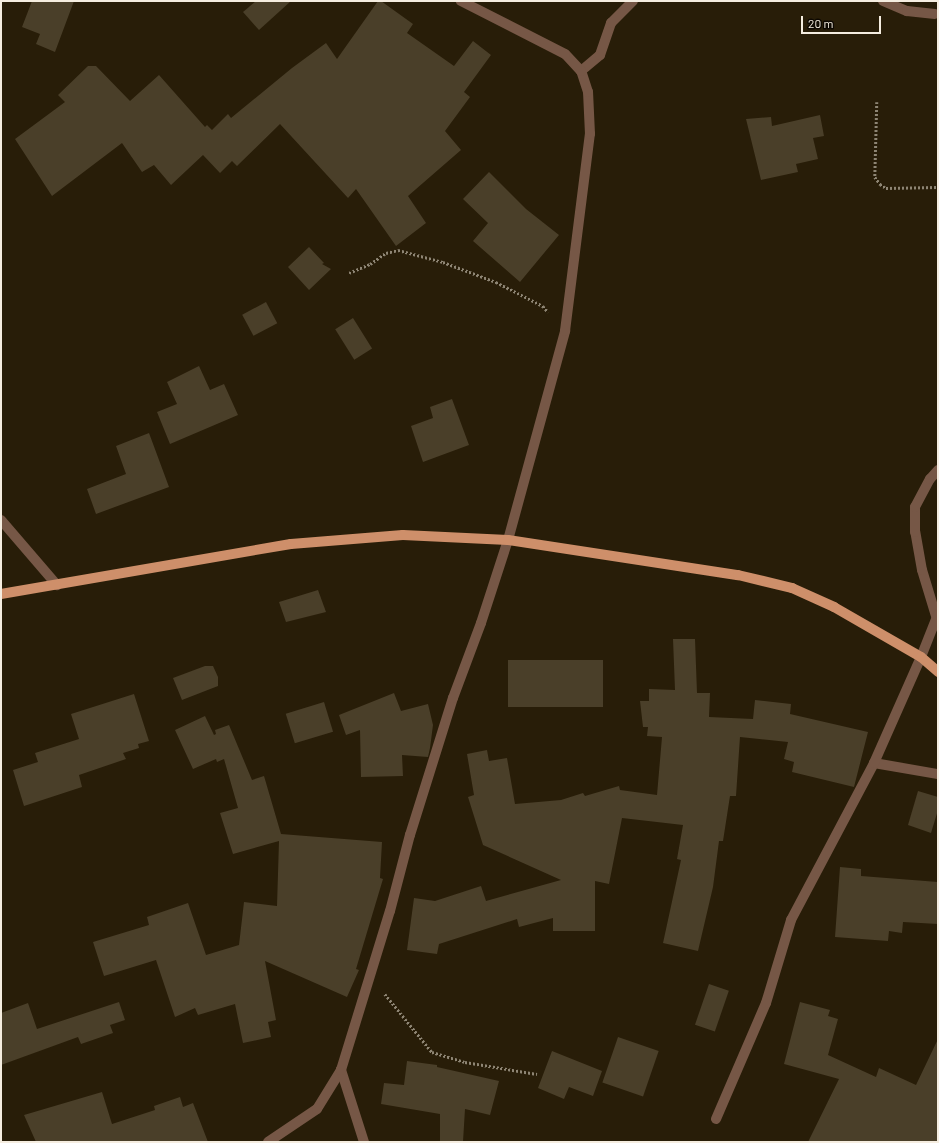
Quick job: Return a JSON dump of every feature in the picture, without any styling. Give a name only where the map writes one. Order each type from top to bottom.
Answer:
[{"type":"main road","points":[[1,594],[291,544],[403,535],[508,540],[738,575],[792,588],[834,607],[921,657],[938,672]]},
{"type":"street","points":[[268,1142],[317,1109],[341,1070],[371,977],[410,835],[453,698],[481,623],[508,540],[564,331],[590,134],[588,92],[581,71],[565,54],[461,1]]},
{"type":"street","points":[[581,71],[600,55],[611,23],[633,1]]},
{"type":"street","points":[[883,1],[908,11],[935,14]]},
{"type":"street","points":[[716,1119],[766,1003],[791,920],[874,762],[921,657],[937,615],[922,570],[915,532],[914,507],[930,479],[938,470]]},
{"type":"street","points":[[1,520],[57,585]]},
{"type":"street","points":[[874,762],[938,774]]},
{"type":"street","points":[[341,1070],[364,1142]]},
{"type":"path","points":[[877,102],[875,177],[880,184],[886,188],[938,187]]},
{"type":"path","points":[[349,273],[370,264],[386,253],[398,250],[442,262],[496,282],[542,306],[564,331]]},
{"type":"path","points":[[371,977],[432,1052],[466,1062],[537,1074]]},
{"type":"building","points":[[32,1],[74,1],[55,52],[36,44],[40,34],[22,27]]},
{"type":"building","points":[[256,1],[291,1],[259,30],[243,12]]},
{"type":"building","points":[[378,1],[381,1],[413,24],[407,33],[454,66],[473,41],[491,55],[464,92],[470,97],[445,131],[461,150],[408,196],[426,223],[396,246],[356,189],[348,198],[280,124],[237,166],[232,161],[220,173],[203,155],[171,185],[154,165],[142,172],[122,143],[52,196],[15,139],[65,102],[58,95],[88,66],[96,66],[130,101],[159,75],[205,127],[207,125],[212,130],[228,114],[231,118],[292,68],[326,43],[337,59]]},
{"type":"building","points":[[820,115],[824,136],[813,138],[818,159],[796,164],[798,172],[761,180],[746,119],[771,117],[772,126]]},
{"type":"building","points":[[489,172],[526,209],[559,235],[520,282],[473,241],[488,223],[463,199]]},
{"type":"building","points":[[309,247],[324,263],[322,264],[331,269],[309,290],[288,267]]},
{"type":"building","points":[[266,302],[277,323],[253,336],[242,315]]},
{"type":"building","points":[[353,318],[372,349],[354,360],[335,329]]},
{"type":"building","points":[[199,366],[210,390],[224,384],[238,415],[170,444],[157,412],[177,404],[167,382]]},
{"type":"building","points":[[452,399],[469,445],[423,462],[411,426],[433,418],[430,407]]},
{"type":"building","points":[[149,433],[169,487],[96,514],[87,489],[126,474],[116,446]]},
{"type":"building","points":[[318,590],[326,612],[286,622],[279,602]]},
{"type":"building","points":[[673,639],[695,639],[697,693],[710,693],[709,717],[753,719],[755,700],[791,704],[790,714],[868,732],[854,787],[792,772],[794,762],[784,759],[788,742],[740,737],[736,796],[730,796],[723,841],[719,841],[713,887],[698,951],[663,943],[681,860],[677,859],[683,825],[622,818],[609,884],[595,881],[595,931],[553,931],[553,918],[519,927],[517,919],[439,944],[437,954],[407,950],[414,898],[435,901],[481,886],[486,901],[561,880],[483,845],[468,797],[474,795],[467,754],[487,750],[489,761],[507,758],[515,804],[561,800],[583,793],[585,796],[619,786],[620,790],[657,795],[662,737],[647,736],[648,727],[643,727],[640,701],[649,701],[649,689],[675,690]]},
{"type":"building","points":[[508,660],[603,660],[603,707],[508,707]]},
{"type":"building","points":[[205,666],[213,666],[218,677],[218,686],[182,700],[173,678]]},
{"type":"building","points":[[394,693],[401,711],[428,704],[433,725],[428,757],[402,755],[403,776],[361,777],[360,730],[346,735],[339,715]]},
{"type":"building","points":[[134,694],[149,741],[138,744],[139,748],[123,753],[126,759],[79,775],[82,787],[24,806],[13,770],[38,762],[35,753],[79,739],[71,714]]},
{"type":"building","points":[[324,702],[333,732],[295,743],[286,714]]},
{"type":"building","points":[[205,716],[214,735],[216,734],[215,730],[229,725],[252,780],[264,776],[281,834],[382,842],[380,878],[383,879],[356,969],[359,970],[347,997],[265,961],[276,1020],[268,1022],[271,1037],[243,1043],[235,1004],[198,1015],[195,1008],[175,1017],[156,960],[104,976],[93,942],[149,925],[147,917],[188,903],[206,955],[239,945],[244,902],[277,906],[279,841],[233,854],[220,813],[238,808],[224,759],[217,762],[216,759],[193,769],[175,730]]},
{"type":"building","points":[[918,791],[938,797],[938,810],[931,833],[908,825]]},
{"type":"building","points":[[840,867],[861,869],[861,876],[938,882],[938,924],[903,922],[902,933],[889,931],[888,941],[835,937]]},
{"type":"building","points":[[709,984],[729,991],[715,1031],[695,1025]]},
{"type":"building","points":[[119,1002],[125,1020],[110,1025],[113,1033],[81,1044],[78,1037],[1,1065],[1,1013],[28,1003],[37,1029]]},
{"type":"building","points":[[800,1002],[830,1010],[828,1016],[838,1019],[828,1055],[876,1077],[879,1068],[916,1085],[938,1039],[938,1142],[808,1142],[839,1079],[784,1064]]},
{"type":"building","points":[[618,1037],[659,1051],[643,1096],[602,1082]]},
{"type":"building","points":[[552,1051],[602,1071],[593,1096],[569,1087],[564,1099],[538,1088]]},
{"type":"building","points":[[407,1061],[437,1065],[437,1067],[499,1081],[490,1115],[465,1109],[463,1142],[440,1142],[440,1114],[381,1104],[384,1083],[404,1085]]},
{"type":"building","points":[[102,1092],[112,1124],[155,1110],[154,1106],[180,1097],[183,1107],[193,1103],[208,1142],[36,1142],[24,1115]]}]
